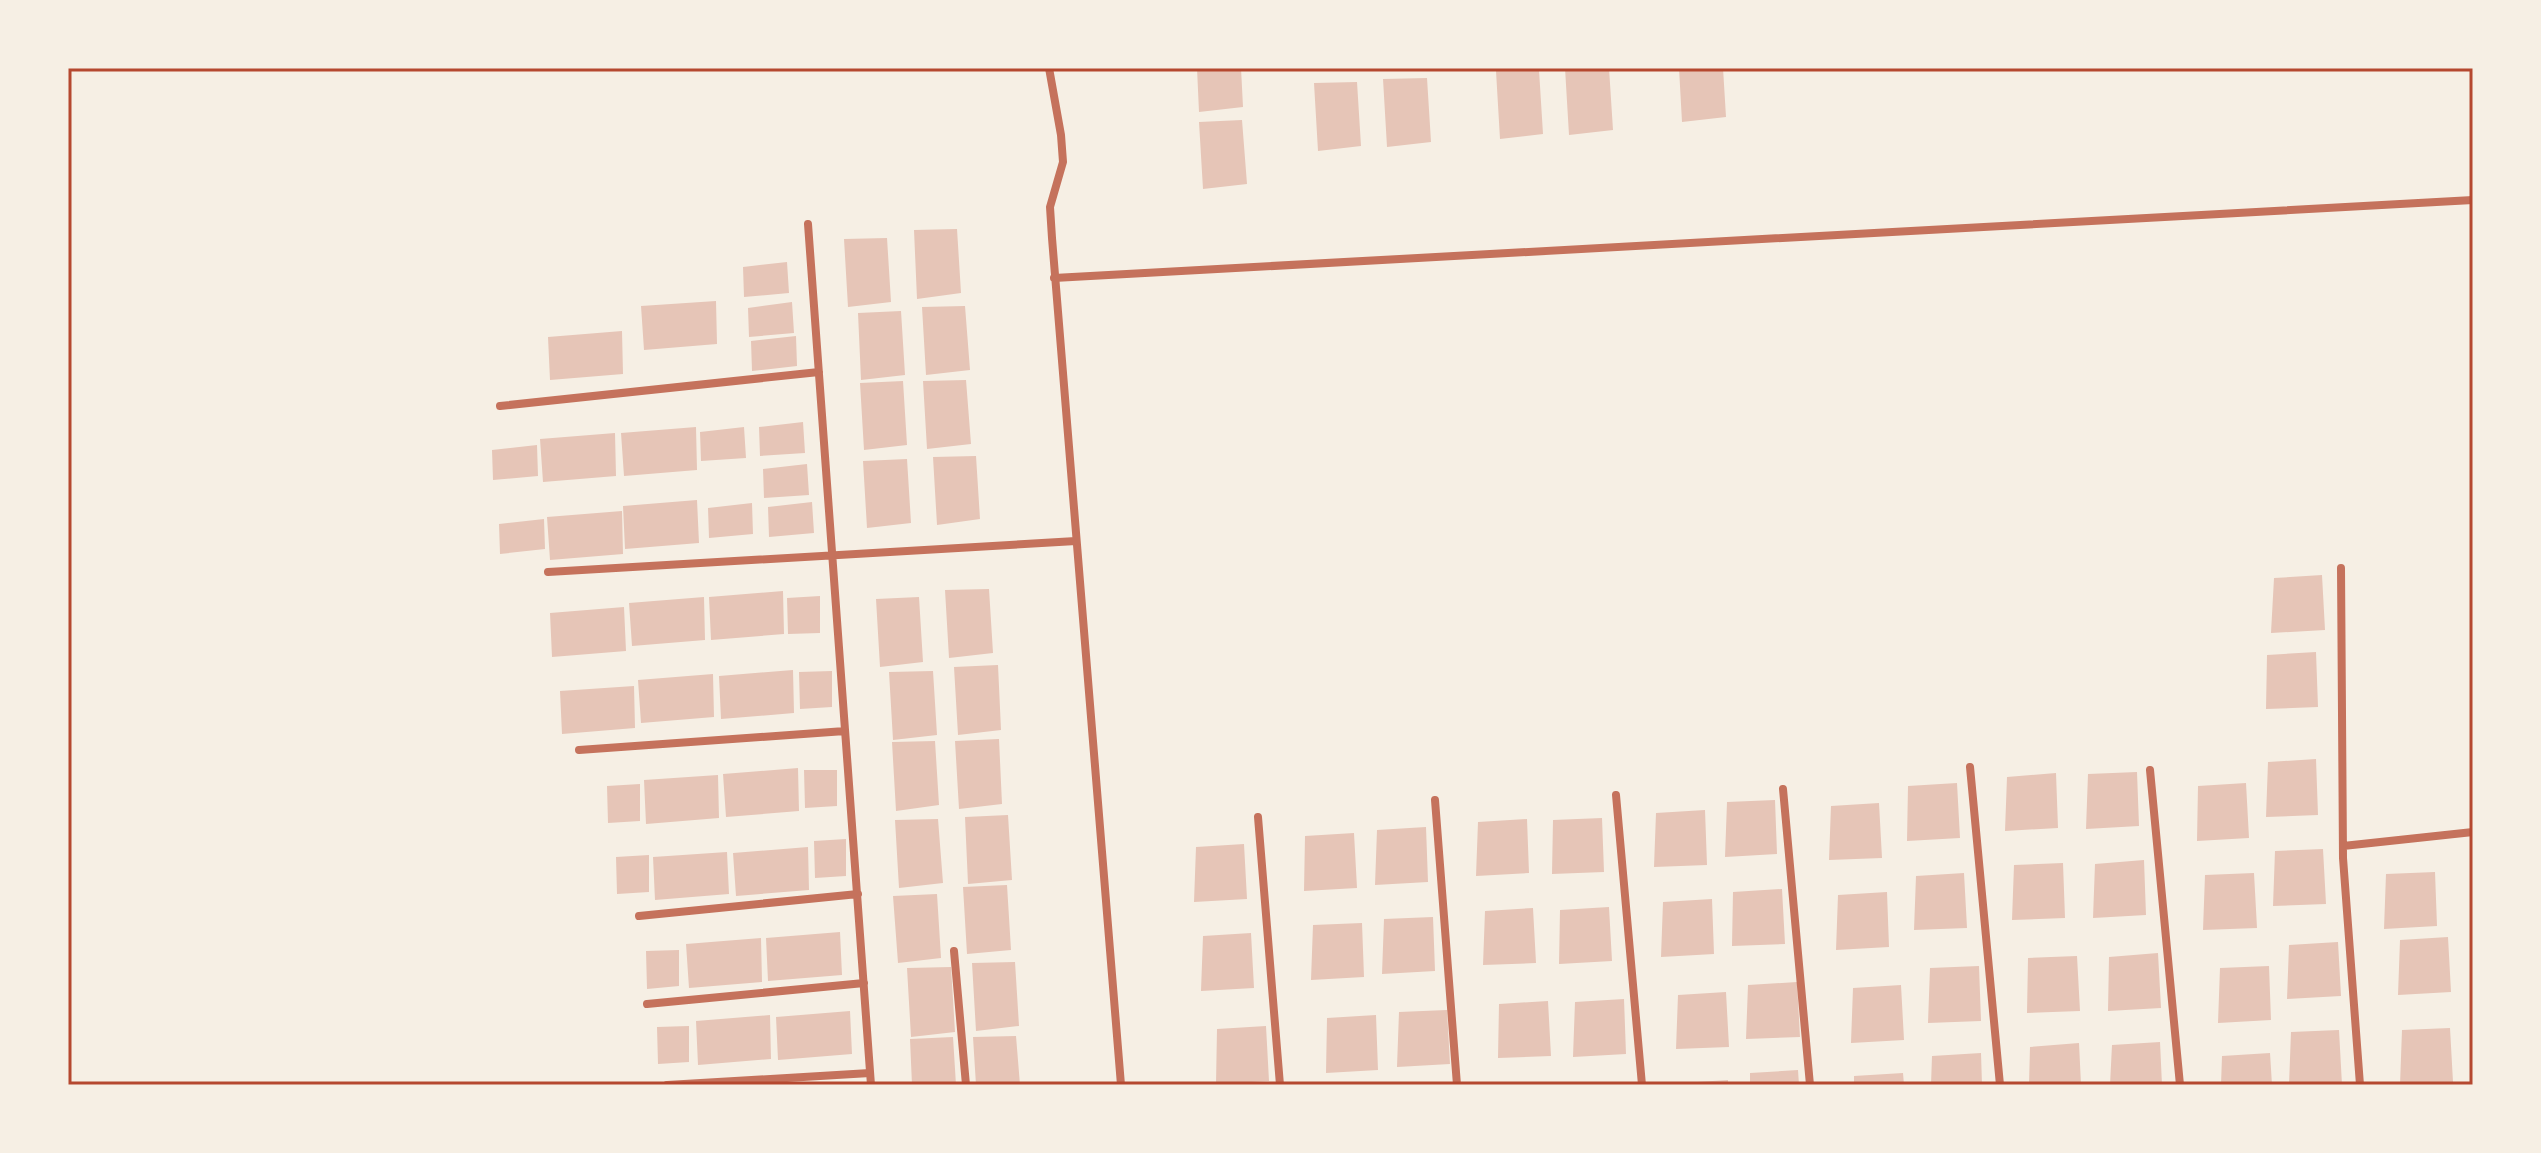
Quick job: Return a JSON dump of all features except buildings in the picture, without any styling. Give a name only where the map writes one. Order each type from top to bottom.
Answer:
[{"type":"street","points":[[1049,68],[1063,162],[1050,207],[1054,278],[1121,1085]]},
{"type":"street","points":[[1054,278],[2473,200]]},
{"type":"street","points":[[808,224],[871,1085]]},
{"type":"street","points":[[500,406],[819,372]]},
{"type":"street","points":[[548,572],[1076,541]]},
{"type":"street","points":[[2341,568],[2343,846],[2360,1085]]},
{"type":"street","points":[[579,750],[845,731]]},
{"type":"street","points":[[1970,767],[2000,1085]]},
{"type":"street","points":[[2150,770],[2180,1085]]},
{"type":"street","points":[[1783,789],[1810,1085]]},
{"type":"street","points":[[1616,795],[1642,1085]]},
{"type":"street","points":[[1435,800],[1457,1085]]},
{"type":"street","points":[[1258,817],[1280,1085]]},
{"type":"street","points":[[2343,846],[2473,832]]},
{"type":"street","points":[[639,916],[858,894]]},
{"type":"street","points":[[954,951],[966,1085]]},
{"type":"street","points":[[647,1004],[864,983]]},
{"type":"street","points":[[667,1085],[870,1073]]}]
